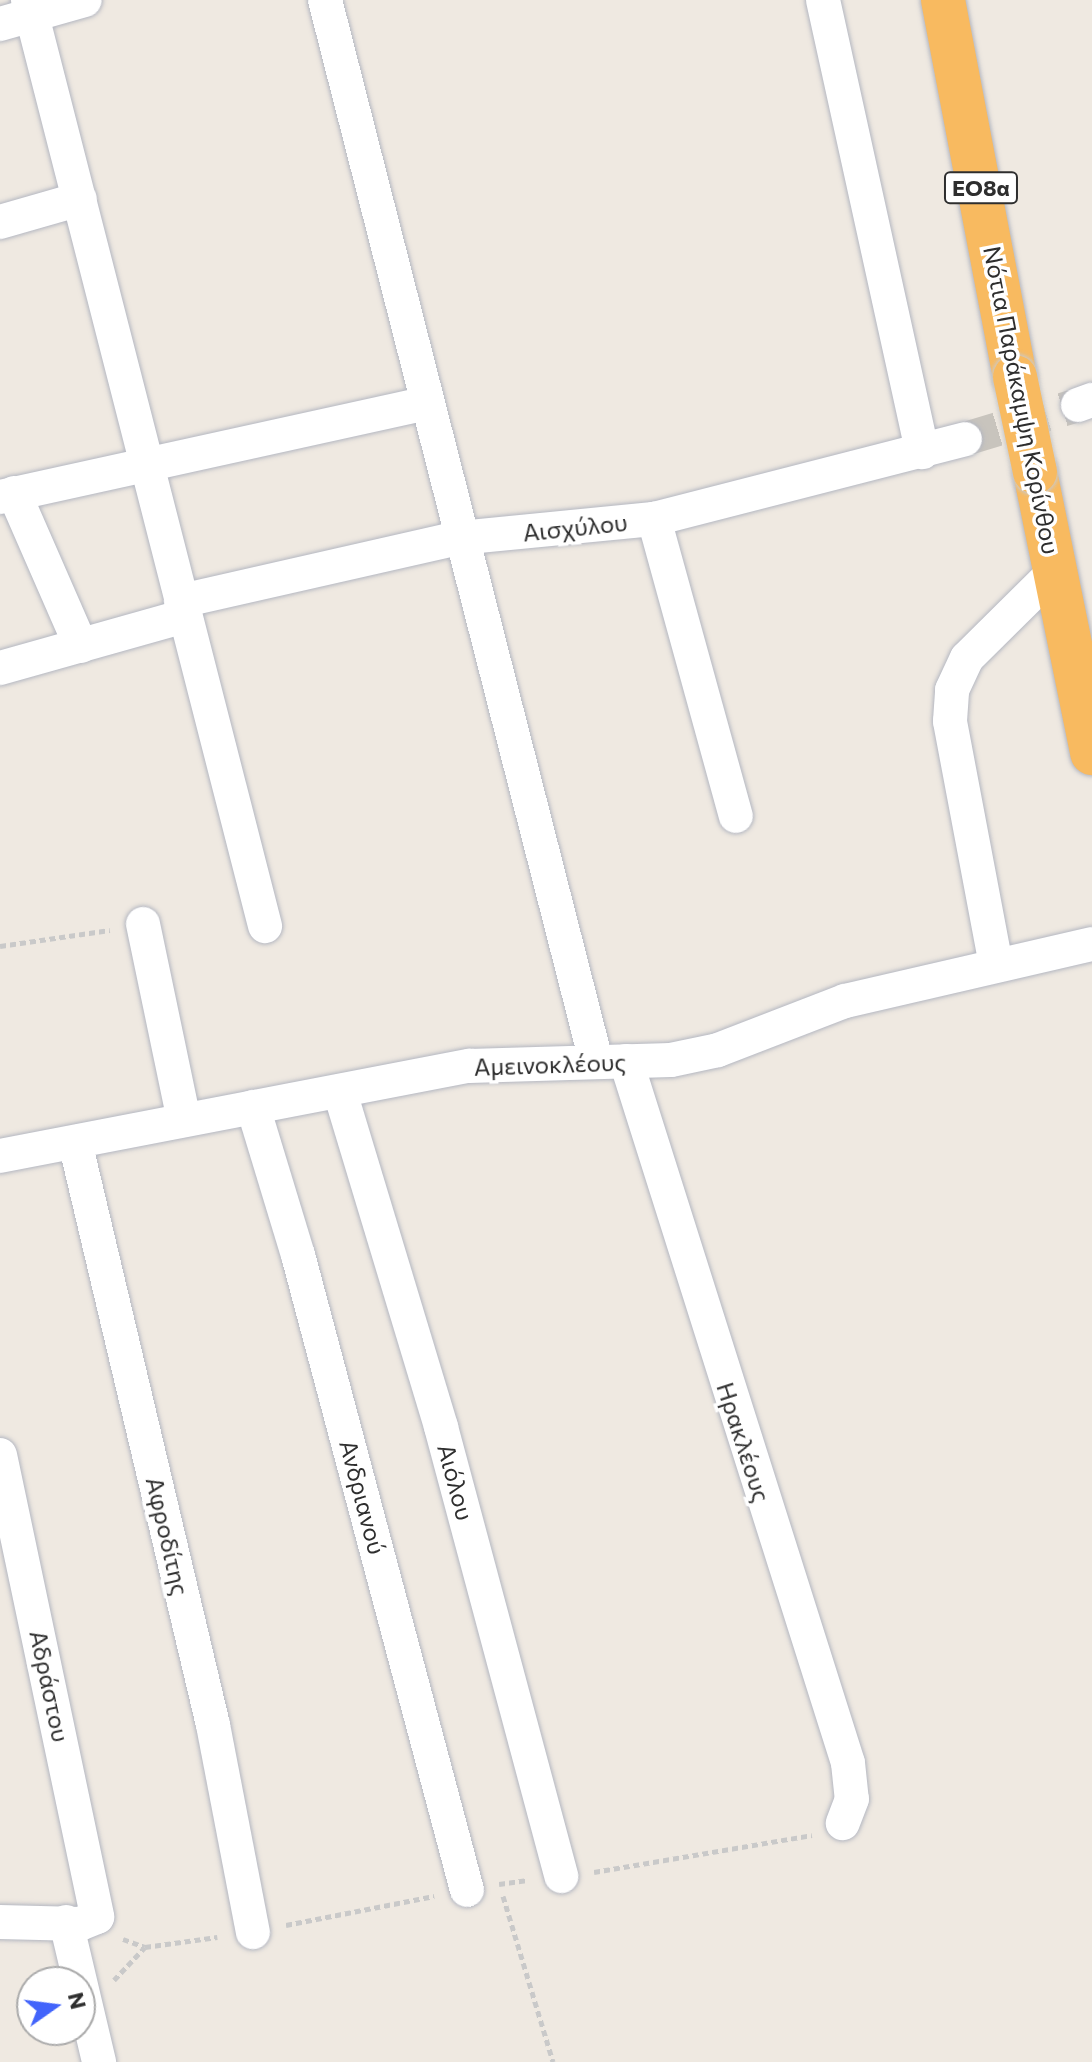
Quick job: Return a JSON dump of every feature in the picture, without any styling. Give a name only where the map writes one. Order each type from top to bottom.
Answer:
[{"type":"highway","name":"Νότια Παράκαμψη Κορίνθου","points":[[943,0],[1015,377],[1092,753]]},
{"type":"street","points":[[0,24],[30,7],[85,0]]},
{"type":"street","name":"Ηρακλέους","points":[[325,0],[459,538],[611,1061],[848,1763],[852,1799],[843,1823]]},
{"type":"street","points":[[823,0],[922,452]]},
{"type":"street","points":[[30,7],[265,926]]},
{"type":"street","points":[[0,222],[80,199]]},
{"type":"street","points":[[81,646],[7,495],[145,461],[427,403]]},
{"type":"street","name":"Αισχύλου","points":[[0,668],[81,646],[183,608],[459,538],[654,519],[965,439]]},
{"type":"street","points":[[654,519],[736,816]]},
{"type":"street","points":[[996,965],[950,721],[952,690],[967,658],[1055,571]]},
{"type":"street","points":[[143,924],[184,1120]]},
{"type":"street","name":"Αμεινοκλέους","points":[[0,1156],[469,1066],[671,1060],[718,1050],[845,1001],[1092,944]]},
{"type":"street","name":"Αιόλου","points":[[340,1092],[441,1427],[561,1876]]},
{"type":"street","name":"Ανδριανού","points":[[253,1107],[483,1887]]},
{"type":"street","name":"Αφροδίτης","points":[[75,1142],[213,1725],[253,1932]]},
{"type":"street","name":"Αδράστου","points":[[0,1455],[82,1919],[99,2062]]},
{"type":"street","points":[[0,1922],[82,1919]]},
{"type":"path","points":[[0,946],[143,924]]},
{"type":"path","points":[[483,1887],[553,2062]]},
{"type":"tunnel","points":[[965,439],[1078,405]]}]
